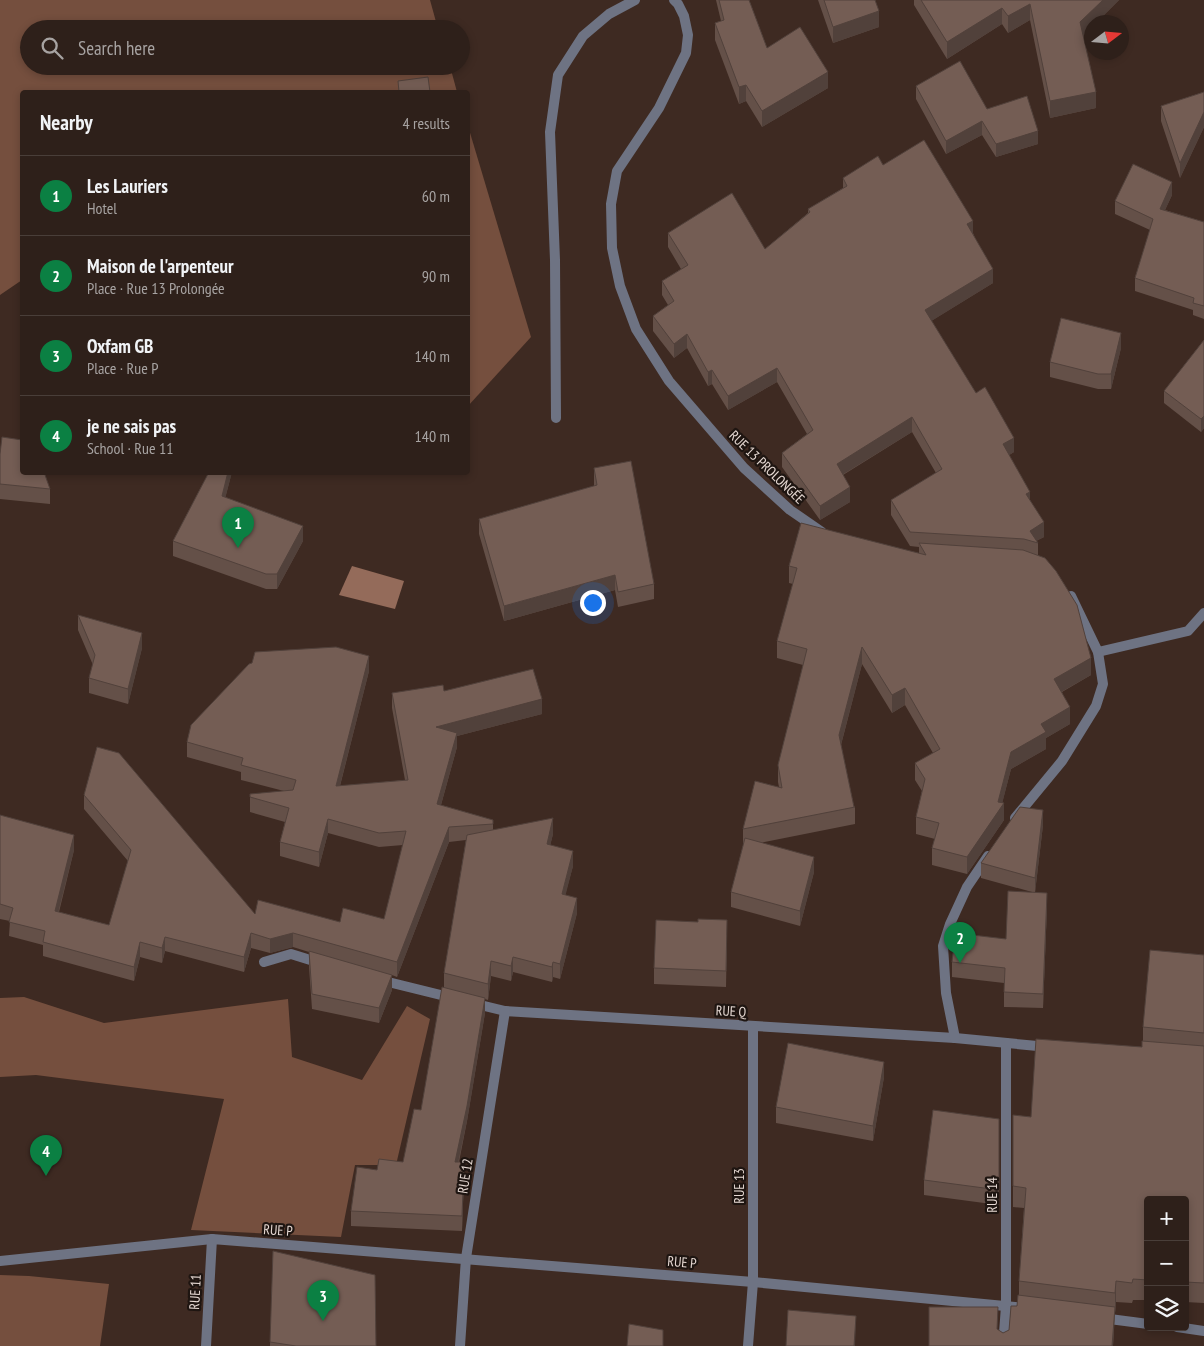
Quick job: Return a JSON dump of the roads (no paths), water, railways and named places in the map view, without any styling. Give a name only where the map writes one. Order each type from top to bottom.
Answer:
[{"type":"street","points":[[556,418],[555,260],[550,132],[558,75],[583,36],[610,14],[635,0]]},
{"type":"street","name":"RUE 13 PROLONGÉE","points":[[674,0],[684,16],[688,35],[686,54],[659,108],[617,171],[611,204],[612,248],[620,286],[636,329],[668,381],[712,433],[744,468],[790,510],[820,531],[836,537]]},
{"type":"street","points":[[1006,829],[1062,761],[1096,706],[1103,684],[1098,652],[1077,606],[1067,590]]},
{"type":"street","points":[[1098,652],[1188,631],[1204,613]]},
{"type":"street","points":[[955,1038],[946,993],[943,946],[950,924],[967,887],[995,846]]},
{"type":"street","points":[[264,962],[291,954],[326,965]]},
{"type":"street","name":"RUE Q","points":[[371,977],[505,1011],[955,1038],[1055,1047]]},
{"type":"street","name":"RUE 12","points":[[460,1346],[466,1258],[505,1011]]},
{"type":"street","name":"RUE 13","points":[[748,1346],[753,1282],[753,1026]]},
{"type":"street","name":"RUE 14","points":[[1003,1346],[1006,1306],[1006,1043]]},
{"type":"street","name":"RUE P","points":[[0,1261],[212,1238],[753,1282],[1034,1309]]},
{"type":"street","name":"RUE 11","points":[[206,1346],[212,1238]]},
{"type":"street","points":[[1091,1316],[1144,1323]]},
{"type":"street","points":[[1189,1329],[1204,1331]]},
{"type":"place","name":"Les Lauriers","points":[[238,548]]},
{"type":"place","name":"Maison de l'arpenteur","points":[[960,963]]},
{"type":"place","name":"je ne sais pas","points":[[46,1176]]},
{"type":"place","name":"Oxfam GB","points":[[323,1321]]}]
